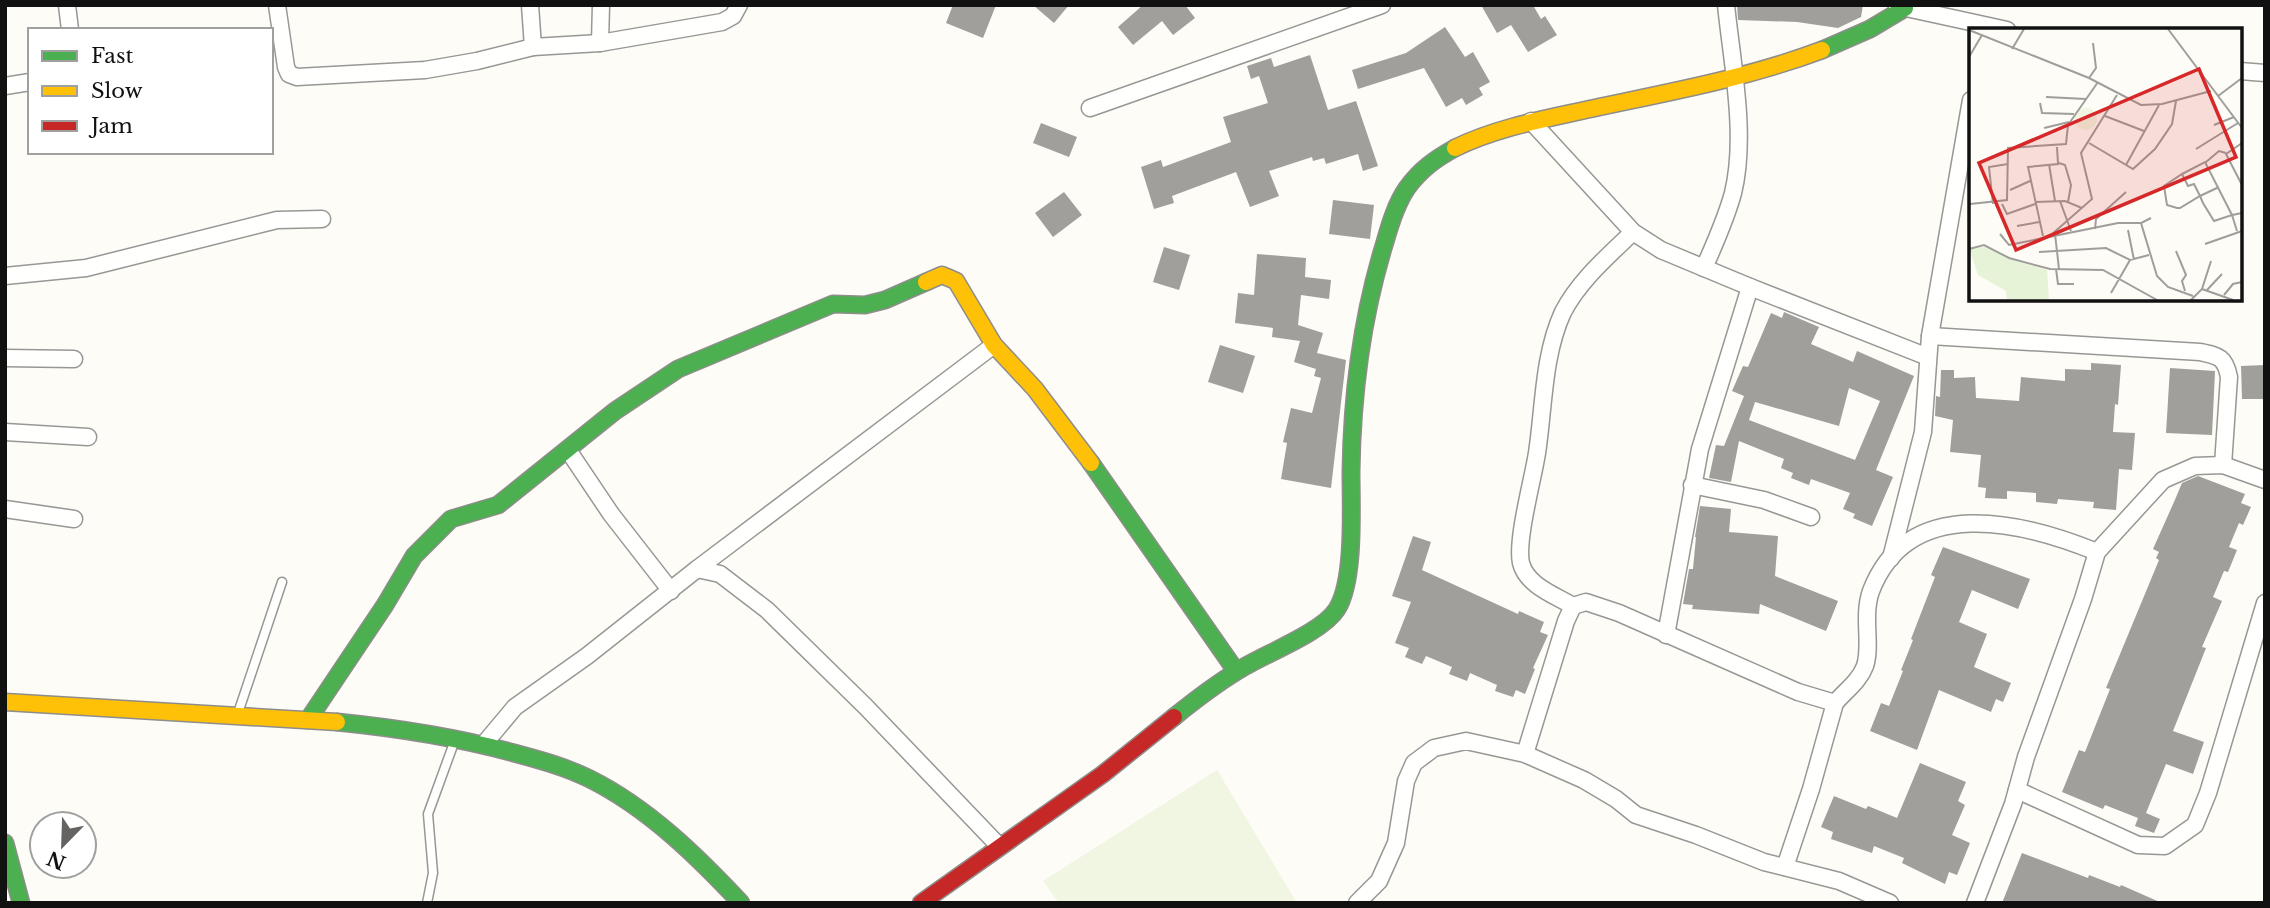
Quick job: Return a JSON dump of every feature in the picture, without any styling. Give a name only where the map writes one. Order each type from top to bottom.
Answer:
[{"type":"main road","points":[[921,903],[1102,774],[1237,671],[1326,623],[1338,608],[1347,573],[1353,411],[1363,340],[1379,263],[1404,195],[1419,172],[1444,153],[1531,121],[1733,78],[1844,42],[1882,22],[1898,7]]},
{"type":"main road","points":[[308,720],[385,605],[414,556],[451,519],[498,505],[615,411],[678,369],[833,304],[865,305],[885,300],[942,275],[956,282],[995,345],[1029,382],[1085,455],[1237,671]]},
{"type":"main road","points":[[5,702],[378,725],[484,744],[534,758],[590,779],[639,811],[693,853],[741,903]]},
{"type":"main road","points":[[5,843],[21,903]]},
{"type":"street","points":[[67,5],[69,28]]},
{"type":"street","points":[[277,5],[278,69],[297,77],[425,71],[533,47],[600,43],[722,22],[733,16],[739,5]]},
{"type":"street","points":[[530,5],[533,47]]},
{"type":"street","points":[[600,43],[601,5]]},
{"type":"street","points":[[1090,108],[1382,5]]},
{"type":"street","points":[[1704,268],[1724,224],[1734,191],[1737,162],[1726,5]]},
{"type":"street","points":[[1898,7],[1983,27]]},
{"type":"street","points":[[2242,71],[2265,73]]},
{"type":"street","points":[[5,86],[28,82]]},
{"type":"street","points":[[1531,121],[1633,232],[1661,250],[1750,288],[1928,357]]},
{"type":"street","points":[[1785,867],[1811,789],[1835,703],[1856,682],[1866,664],[1865,618],[1871,591],[1891,558],[1923,432],[1930,336],[1965,167],[1969,122]]},
{"type":"street","points":[[5,276],[86,268],[277,220],[322,219]]},
{"type":"street","points":[[1633,232],[1597,267],[1564,310],[1556,330],[1547,370],[1522,537],[1521,564],[1532,582],[1573,606],[1586,602],[1619,613],[1798,692],[1835,703]]},
{"type":"street","points":[[1665,635],[1700,449],[1750,288]]},
{"type":"street","points":[[1930,336],[2200,352],[2218,356],[2227,364],[2229,377],[2223,465]]},
{"type":"street","points":[[484,744],[515,707],[587,656],[697,569],[995,345]]},
{"type":"street","points":[[5,358],[74,359]]},
{"type":"street","points":[[5,432],[88,437]]},
{"type":"street","points":[[568,450],[611,514],[671,591]]},
{"type":"street","points":[[1975,903],[2017,790],[2097,551],[2163,480],[2195,466],[2223,465],[2265,480]]},
{"type":"street","points":[[1692,485],[1764,500],[1811,517]]},
{"type":"street","points":[[5,509],[74,519]]},
{"type":"street","points":[[1891,558],[1917,535],[1960,523],[2011,524],[2058,536],[2097,551]]},
{"type":"street","points":[[697,569],[720,574],[767,610],[866,707],[999,846]]},
{"type":"street","points":[[2017,790],[2138,845],[2165,846],[2195,825],[2208,793],[2265,603]]},
{"type":"street","points":[[1525,754],[1573,606]]},
{"type":"street","points":[[1357,903],[1379,881],[1396,843],[1406,781],[1415,763],[1434,748],[1466,741],[1525,754],[1584,780],[1616,799],[1636,815],[1753,858],[1839,881],[1890,903]]},
{"type":"lane","points":[[237,716],[282,582]]},
{"type":"lane","points":[[427,903],[433,873],[428,814],[456,738]]},
{"type":"green space","points":[[1217,770],[1297,903],[1059,903],[1043,881]]},
{"type":"building","points":[[953,5],[996,5],[983,38],[946,23]]},
{"type":"building","points":[[1033,5],[1069,5],[1054,23]]},
{"type":"building","points":[[1143,5],[1185,5],[1195,18],[1173,35],[1162,21],[1133,45],[1118,27]]},
{"type":"building","points":[[1481,5],[1533,5],[1541,19],[1545,16],[1557,35],[1528,52],[1511,25],[1497,33]]},
{"type":"building","points":[[1737,5],[1863,5],[1861,17],[1838,28],[1797,22],[1738,20]]},
{"type":"building","points":[[1445,27],[1465,57],[1473,52],[1490,82],[1479,88],[1483,95],[1466,105],[1462,98],[1446,107],[1424,68],[1358,89],[1352,70],[1406,53]]},
{"type":"building","points":[[1310,55],[1328,110],[1356,101],[1378,166],[1363,171],[1358,154],[1326,164],[1324,158],[1313,161],[1312,157],[1269,171],[1279,196],[1250,207],[1236,172],[1172,196],[1174,203],[1154,209],[1141,167],[1161,160],[1163,167],[1231,142],[1223,117],[1268,103],[1259,76],[1251,79],[1247,66],[1271,58],[1274,67]]},
{"type":"building","points":[[1041,123],[1077,137],[1069,157],[1033,143]]},
{"type":"building","points":[[1064,192],[1082,215],[1053,237],[1035,213]]},
{"type":"building","points":[[1333,200],[1374,205],[1370,239],[1329,234]]},
{"type":"building","points":[[1164,247],[1190,255],[1179,290],[1153,282]]},
{"type":"building","points":[[1257,254],[1306,258],[1305,277],[1331,280],[1329,299],[1301,295],[1298,325],[1323,333],[1317,353],[1346,360],[1331,488],[1281,479],[1287,443],[1283,442],[1291,408],[1312,413],[1321,378],[1314,376],[1316,369],[1294,362],[1300,341],[1272,337],[1273,328],[1235,323],[1238,293],[1254,295]]},
{"type":"building","points":[[1784,312],[1819,327],[1811,344],[1853,362],[1857,351],[1914,376],[1876,470],[1893,477],[1872,526],[1853,518],[1855,514],[1843,509],[1850,493],[1811,479],[1809,485],[1791,478],[1793,473],[1781,468],[1784,459],[1739,441],[1731,482],[1709,478],[1716,445],[1724,446],[1744,396],[1732,391],[1743,366],[1748,367],[1771,313],[1782,318]],"holes":[[[1849,388],[1880,401],[1855,460],[1749,420],[1755,402],[1839,426]]]},
{"type":"building","points":[[1220,345],[1255,356],[1243,393],[1208,382]]},
{"type":"building","points":[[2091,363],[2121,365],[2113,432],[2135,433],[2132,470],[2119,469],[2116,510],[2093,508],[2094,502],[2058,499],[2057,504],[2036,502],[2036,493],[2007,491],[2007,499],[1985,498],[1986,488],[1978,487],[1981,455],[1950,452],[1953,420],[1935,416],[1936,396],[1940,397],[1941,370],[1954,370],[1954,378],[1975,377],[1976,398],[2019,401],[2021,377],[2065,381],[2065,369],[2091,370]]},
{"type":"building","points":[[2265,365],[2265,399],[2242,399],[2241,366]]},
{"type":"building","points":[[2170,368],[2215,371],[2212,435],[2166,433]]},
{"type":"building","points":[[2198,476],[2245,494],[2241,503],[2251,507],[2243,525],[2239,523],[2229,547],[2237,550],[2213,597],[2222,601],[2202,647],[2206,648],[2173,731],[2204,742],[2193,774],[2166,764],[2146,813],[2160,819],[2154,833],[2135,826],[2138,818],[2105,805],[2103,809],[2062,792],[2079,750],[2085,752],[2110,689],[2106,688],[2159,560],[2156,558],[2159,552],[2153,549],[2182,483]]},
{"type":"building","points":[[1700,506],[1731,509],[1729,532],[1778,536],[1775,576],[1838,601],[1826,631],[1760,604],[1759,614],[1692,609],[1693,605],[1683,604],[1689,569],[1693,569]]},
{"type":"building","points":[[1413,536],[1431,542],[1422,570],[1518,614],[1519,611],[1544,622],[1540,632],[1548,635],[1525,694],[1516,690],[1513,697],[1495,691],[1497,685],[1470,673],[1467,681],[1449,674],[1452,667],[1426,656],[1422,664],[1405,657],[1409,648],[1395,643],[1411,602],[1392,596]]},
{"type":"building","points":[[1943,547],[2030,579],[2018,609],[1972,590],[1959,622],[1987,634],[1974,667],[2011,683],[2003,702],[1996,699],[1991,712],[1939,690],[1917,750],[1870,731],[1881,703],[1889,706],[1903,671],[1901,670],[1913,640],[1911,639],[1935,577],[1931,575]]},
{"type":"building","points":[[1920,763],[1966,782],[1958,801],[1965,805],[1952,835],[1970,843],[1957,875],[1949,872],[1945,884],[1902,863],[1904,858],[1874,846],[1872,853],[1831,839],[1833,832],[1821,827],[1834,796],[1897,818]]},
{"type":"building","points":[[2022,853],[2088,878],[2089,875],[2120,887],[2121,885],[2162,903],[2002,903]]},
{"type":"traffic: fast","points":[[1822,50],[1870,29],[1905,8]]},
{"type":"traffic: fast","points":[[1174,717],[1239,670],[1319,626],[1337,609],[1343,596],[1349,562],[1356,385],[1364,327],[1377,270],[1394,214],[1407,188],[1428,165],[1455,148]]},
{"type":"traffic: fast","points":[[308,720],[385,605],[414,556],[451,519],[498,505],[615,411],[678,369],[833,304],[865,305],[885,300],[926,282]]},
{"type":"traffic: fast","points":[[1091,463],[1236,671]]},
{"type":"traffic: fast","points":[[337,722],[470,742],[543,761],[581,775],[632,804],[671,834],[741,903]]},
{"type":"traffic: fast","points":[[5,843],[21,903]]},
{"type":"traffic: slow","points":[[1455,148],[1526,123],[1712,83],[1822,50]]},
{"type":"traffic: slow","points":[[926,282],[942,275],[956,281],[994,345],[1035,389],[1091,463]]},
{"type":"traffic: slow","points":[[5,702],[337,722]]},
{"type":"traffic: jam","points":[[921,903],[1103,774],[1174,717]]}]
